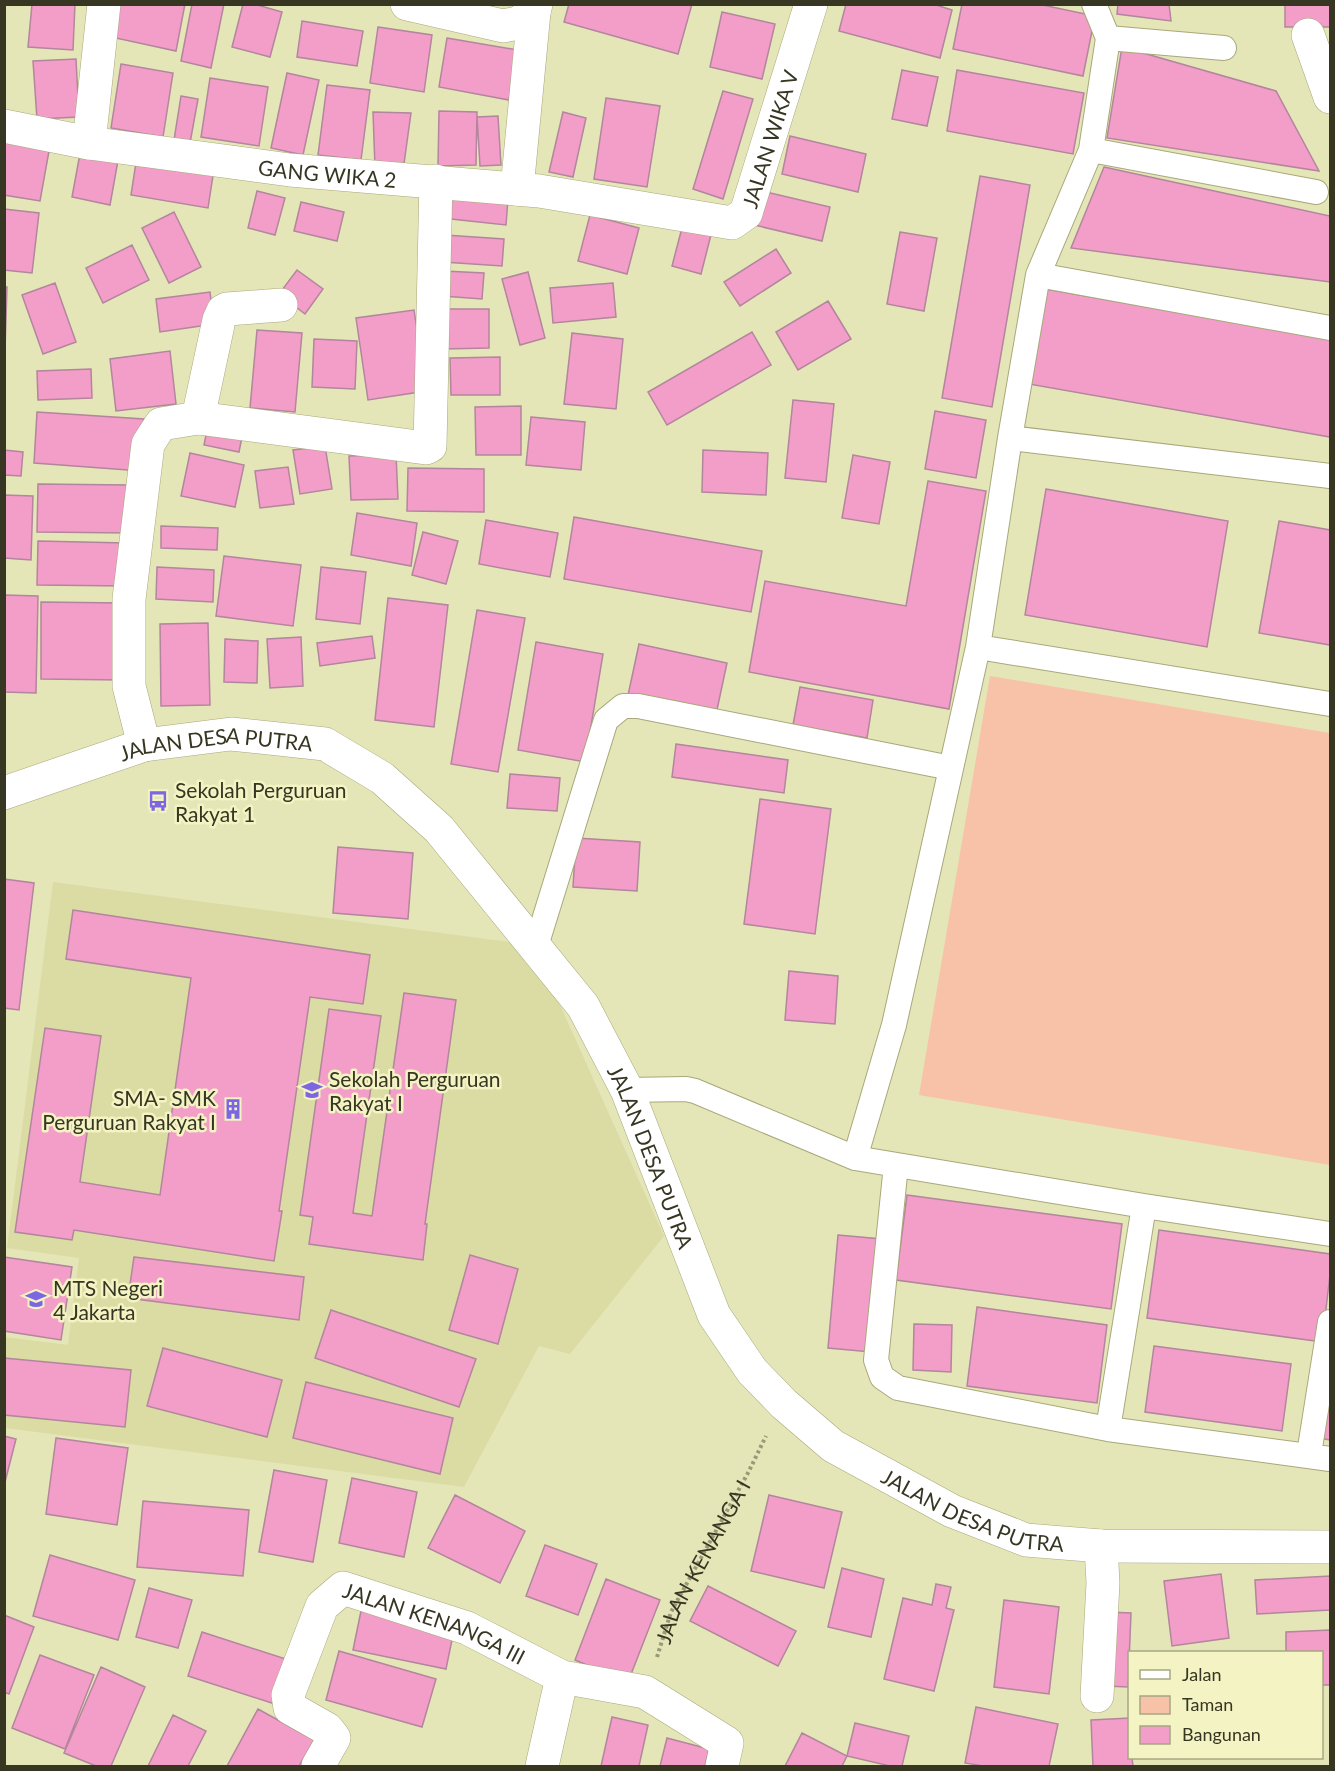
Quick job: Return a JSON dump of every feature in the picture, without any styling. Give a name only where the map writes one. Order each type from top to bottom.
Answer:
[{"type":"street","points":[[90,143],[104,4]]},
{"type":"street","points":[[407,4],[503,26],[518,23],[535,8]]},
{"type":"street","name":"JALAN WIKA V","points":[[652,209],[732,223],[746,213],[811,4]]},
{"type":"street","points":[[517,189],[535,8]]},
{"type":"street","points":[[1308,35],[1330,98]]},
{"type":"street","name":"GANG WIKA 2","points":[[4,126],[90,143],[290,170],[539,191],[652,209]]},
{"type":"street","points":[[144,745],[129,686],[129,599],[148,444],[161,424],[198,418],[426,448],[430,446],[436,181]]},
{"type":"street","points":[[198,418],[219,320],[223,311],[233,308],[281,305]]},
{"type":"street","name":"JALAN DESA PUTRA","points":[[4,793],[144,745],[231,734],[325,744],[382,778],[439,829],[583,1006],[627,1090],[714,1315],[752,1371],[784,1404],[833,1446],[952,1511],[1026,1540],[1101,1546],[1330,1547]]},
{"type":"street","points":[[1097,1696],[1103,1583],[1101,1546]]},
{"type":"street","name":"JALAN KENANGA III","points":[[318,1767],[334,1738],[327,1729],[290,1708],[288,1695],[322,1606],[343,1588],[467,1628],[562,1677]]},
{"type":"street","points":[[542,1767],[562,1677],[645,1692],[728,1743],[722,1767]]},
{"type":"lane","points":[[855,1158],[894,1025],[978,647],[1038,275],[1091,150],[1108,38],[1094,4]]},
{"type":"lane","points":[[1108,38],[1224,48]]},
{"type":"lane","points":[[1091,150],[1316,192]]},
{"type":"lane","points":[[1038,275],[1330,328]]},
{"type":"lane","points":[[1010,438],[1330,476]]},
{"type":"lane","points":[[978,647],[1330,704]]},
{"type":"lane","points":[[536,946],[606,720],[623,706],[638,706],[951,768]]},
{"type":"lane","points":[[627,1090],[686,1089],[695,1091],[855,1158],[1330,1234]]},
{"type":"lane","points":[[896,1165],[876,1359],[882,1377],[898,1388],[1108,1428],[1320,1456],[1330,1322]]},
{"type":"lane","points":[[1108,1428],[1144,1206]]},
{"type":"path","name":"JALAN KENANGA I","points":[[645,1692],[671,1612],[768,1432]]},
{"type":"shaded area","name":"Sekolah Perguruan Rakyat I","points":[[53,882],[533,945],[664,1236],[570,1354],[539,1346],[464,1487],[5,1428],[5,1337],[68,1345],[79,1258],[7,1248]]},
{"type":"green space","points":[[990,676],[1330,733],[1330,1165],[919,1095]]},
{"type":"building","points":[[32,4],[75,4],[73,50],[28,47]]},
{"type":"building","points":[[118,4],[185,4],[176,51],[111,37]]},
{"type":"building","points":[[192,4],[224,4],[211,68],[181,61]]},
{"type":"building","points":[[243,4],[254,4],[282,12],[270,57],[232,47]]},
{"type":"building","points":[[569,4],[692,4],[678,54],[564,22]]},
{"type":"building","points":[[846,4],[933,4],[952,10],[940,58],[839,31]]},
{"type":"building","points":[[962,4],[1038,4],[1095,16],[1083,76],[953,49]]},
{"type":"building","points":[[1118,4],[1169,4],[1171,21],[1117,14]]},
{"type":"building","points":[[1285,4],[1330,4],[1330,27],[1285,27]]},
{"type":"building","points":[[722,12],[775,24],[762,79],[710,67]]},
{"type":"building","points":[[302,21],[363,31],[357,66],[297,57]]},
{"type":"building","points":[[378,27],[432,35],[424,92],[370,83]]},
{"type":"building","points":[[447,38],[518,50],[509,100],[439,87]]},
{"type":"building","points":[[1122,47],[1276,91],[1319,171],[1107,138]]},
{"type":"building","points":[[76,59],[79,117],[37,119],[33,61]]},
{"type":"building","points":[[121,64],[173,73],[163,137],[111,128]]},
{"type":"building","points":[[902,70],[938,77],[927,126],[892,119]]},
{"type":"building","points":[[957,70],[1084,93],[1073,154],[947,131]]},
{"type":"building","points":[[287,73],[319,80],[303,155],[271,148]]},
{"type":"building","points":[[210,78],[268,87],[259,146],[201,137]]},
{"type":"building","points":[[327,85],[370,90],[361,160],[318,155]]},
{"type":"building","points":[[723,91],[753,99],[723,199],[693,189]]},
{"type":"building","points":[[181,96],[198,99],[190,143],[174,140]]},
{"type":"building","points":[[606,98],[660,106],[647,187],[594,179]]},
{"type":"building","points":[[439,111],[477,112],[476,165],[438,166]]},
{"type":"building","points":[[373,112],[411,113],[403,171],[375,168]]},
{"type":"building","points":[[563,112],[586,118],[573,177],[549,172]]},
{"type":"building","points":[[498,116],[501,165],[480,166],[477,117]]},
{"type":"building","points":[[4,132],[51,140],[40,201],[4,195]]},
{"type":"building","points":[[790,136],[866,154],[858,192],[782,174]]},
{"type":"building","points":[[81,148],[119,155],[110,205],[72,197]]},
{"type":"building","points":[[137,156],[214,169],[208,208],[131,195]]},
{"type":"building","points":[[1104,167],[1330,216],[1330,282],[1071,248]]},
{"type":"building","points":[[980,176],[1030,185],[992,407],[942,398]]},
{"type":"building","points":[[257,191],[285,198],[275,235],[248,228]]},
{"type":"building","points":[[762,191],[830,207],[822,241],[754,225]]},
{"type":"building","points":[[445,193],[508,199],[506,225],[442,218]]},
{"type":"building","points":[[301,202],[344,212],[337,241],[294,231]]},
{"type":"building","points":[[4,209],[39,213],[32,273],[4,270]]},
{"type":"building","points":[[174,212],[201,267],[169,283],[142,228]]},
{"type":"building","points":[[590,215],[639,228],[627,274],[578,261]]},
{"type":"building","points":[[683,224],[712,231],[701,274],[672,266]]},
{"type":"building","points":[[900,232],[937,238],[924,311],[887,304]]},
{"type":"building","points":[[445,235],[504,239],[502,266],[443,262]]},
{"type":"building","points":[[132,245],[149,280],[103,303],[86,268]]},
{"type":"building","points":[[776,249],[791,273],[740,306],[724,282]]},
{"type":"building","points":[[297,270],[323,289],[305,314],[279,294]]},
{"type":"building","points":[[444,271],[484,273],[482,299],[442,296]]},
{"type":"building","points":[[528,272],[545,338],[520,345],[502,279]]},
{"type":"building","points":[[55,283],[76,342],[43,354],[22,295]]},
{"type":"building","points":[[613,283],[616,317],[553,323],[550,288]]},
{"type":"building","points":[[4,287],[7,287],[5,350],[4,350]]},
{"type":"building","points":[[1040,288],[1330,339],[1330,437],[1023,383]]},
{"type":"building","points":[[210,292],[214,324],[160,332],[156,299]]},
{"type":"building","points":[[828,301],[851,339],[798,370],[776,332]]},
{"type":"building","points":[[443,309],[489,309],[489,348],[443,349]]},
{"type":"building","points":[[414,310],[426,391],[368,400],[356,318]]},
{"type":"building","points":[[257,330],[302,333],[295,412],[250,408]]},
{"type":"building","points":[[752,332],[771,365],[667,425],[648,392]]},
{"type":"building","points":[[572,333],[623,339],[616,409],[564,404]]},
{"type":"building","points":[[314,339],[357,341],[355,389],[312,387]]},
{"type":"building","points":[[170,351],[176,404],[116,411],[110,359]]},
{"type":"building","points":[[500,357],[500,395],[451,395],[450,358]]},
{"type":"building","points":[[91,369],[92,398],[38,400],[37,371]]},
{"type":"building","points":[[793,400],[834,404],[826,482],[785,478]]},
{"type":"building","points":[[521,406],[521,455],[476,455],[475,407]]},
{"type":"building","points":[[935,411],[986,420],[976,478],[925,469]]},
{"type":"building","points":[[37,412],[144,419],[141,471],[34,463]]},
{"type":"building","points":[[531,417],[585,422],[581,470],[526,465]]},
{"type":"building","points":[[207,430],[242,437],[239,452],[204,445]]},
{"type":"building","points":[[325,446],[332,489],[300,494],[293,450]]},
{"type":"building","points":[[4,450],[23,452],[21,476],[4,475]]},
{"type":"building","points":[[703,450],[768,453],[766,495],[702,492]]},
{"type":"building","points":[[190,453],[244,465],[235,507],[181,496]]},
{"type":"building","points":[[396,454],[398,499],[351,500],[349,456]]},
{"type":"building","points":[[853,455],[890,462],[879,524],[842,518]]},
{"type":"building","points":[[288,467],[294,504],[260,508],[255,471]]},
{"type":"building","points":[[408,468],[484,469],[484,512],[407,511]]},
{"type":"building","points":[[928,481],[986,491],[949,709],[749,672],[765,581],[906,606]]},
{"type":"building","points":[[38,484],[129,485],[129,533],[37,532]]},
{"type":"building","points":[[1046,489],[1228,521],[1207,647],[1025,615]]},
{"type":"building","points":[[4,495],[33,496],[31,560],[4,558]]},
{"type":"building","points":[[357,513],[417,523],[411,566],[351,555]]},
{"type":"building","points":[[574,517],[762,551],[751,612],[564,579]]},
{"type":"building","points":[[486,520],[558,533],[550,577],[479,564]]},
{"type":"building","points":[[1279,521],[1330,530],[1330,645],[1259,633]]},
{"type":"building","points":[[161,526],[218,528],[217,550],[161,548]]},
{"type":"building","points":[[423,532],[458,541],[446,584],[412,575]]},
{"type":"building","points":[[38,541],[126,543],[126,586],[37,585]]},
{"type":"building","points":[[224,556],[301,565],[293,626],[216,616]]},
{"type":"building","points":[[157,567],[214,570],[213,602],[156,599]]},
{"type":"building","points":[[321,567],[366,572],[360,624],[316,619]]},
{"type":"building","points":[[4,595],[38,596],[36,693],[4,692]]},
{"type":"building","points":[[388,598],[448,605],[434,727],[375,720]]},
{"type":"building","points":[[41,602],[123,603],[122,680],[41,679]]},
{"type":"building","points":[[477,610],[525,618],[498,772],[451,764]]},
{"type":"building","points":[[208,623],[210,705],[161,706],[160,624]]},
{"type":"building","points":[[372,636],[375,658],[320,666],[317,643]]},
{"type":"building","points":[[301,637],[303,686],[270,688],[267,639]]},
{"type":"building","points":[[225,639],[258,641],[257,683],[224,682]]},
{"type":"building","points":[[536,642],[603,654],[585,762],[518,750]]},
{"type":"building","points":[[639,644],[727,663],[715,719],[627,700]]},
{"type":"building","points":[[800,687],[873,700],[867,738],[793,725]]},
{"type":"building","points":[[676,744],[788,760],[784,793],[672,777]]},
{"type":"building","points":[[510,774],[560,778],[557,811],[507,808]]},
{"type":"building","points":[[760,799],[831,809],[815,934],[744,924]]},
{"type":"building","points":[[576,838],[640,842],[637,891],[573,887]]},
{"type":"building","points":[[338,847],[413,853],[408,919],[333,913]]},
{"type":"building","points":[[4,879],[34,883],[19,1010],[4,1008]]},
{"type":"building","name":"SMA- SMK Perguruan Rakyat I","points":[[73,910],[370,955],[363,1004],[310,997],[279,1211],[282,1211],[274,1261],[74,1230],[72,1240],[15,1232],[45,1028],[101,1036],[80,1182],[160,1195],[191,978],[66,959]]},
{"type":"building","points":[[789,971],[838,976],[835,1024],[785,1020]]},
{"type":"building","points":[[404,993],[456,1000],[425,1224],[427,1224],[423,1260],[309,1244],[313,1217],[300,1215],[329,1009],[381,1016],[353,1213],[372,1216]]},
{"type":"building","points":[[907,1195],[1122,1224],[1111,1309],[896,1280]]},
{"type":"building","points":[[1159,1230],[1330,1254],[1330,1275],[1322,1342],[1147,1318]]},
{"type":"building","points":[[838,1235],[882,1239],[871,1352],[828,1348]]},
{"type":"building","points":[[470,1255],[518,1269],[498,1344],[449,1330]]},
{"type":"building","name":"MTS Negeri 4 Jakarta","points":[[4,1257],[72,1267],[61,1340],[4,1331]]},
{"type":"building","points":[[134,1257],[304,1277],[299,1320],[128,1298]]},
{"type":"building","points":[[977,1307],[1107,1325],[1097,1403],[967,1386]]},
{"type":"building","points":[[331,1310],[476,1359],[459,1407],[315,1358]]},
{"type":"building","points":[[914,1324],[952,1325],[951,1372],[913,1370]]},
{"type":"building","points":[[1154,1346],[1291,1364],[1282,1431],[1145,1412]]},
{"type":"building","points":[[163,1348],[282,1380],[267,1437],[147,1406]]},
{"type":"building","points":[[4,1358],[131,1370],[125,1427],[4,1415]]},
{"type":"building","points":[[1330,1358],[1330,1440],[1319,1438]]},
{"type":"building","points":[[306,1382],[453,1418],[440,1474],[293,1438]]},
{"type":"building","points":[[4,1436],[16,1439],[4,1486]]},
{"type":"building","points":[[56,1438],[128,1448],[117,1525],[46,1514]]},
{"type":"building","points":[[274,1470],[327,1480],[313,1562],[259,1552]]},
{"type":"building","points":[[352,1478],[417,1492],[404,1557],[339,1543]]},
{"type":"building","points":[[455,1495],[525,1531],[500,1583],[428,1548]]},
{"type":"building","points":[[769,1495],[842,1512],[824,1588],[751,1571]]},
{"type":"building","points":[[143,1501],[249,1510],[243,1576],[137,1567]]},
{"type":"building","points":[[545,1545],[597,1564],[578,1615],[526,1596]]},
{"type":"building","points":[[50,1555],[135,1580],[118,1640],[33,1616]]},
{"type":"building","points":[[842,1568],[884,1579],[871,1637],[828,1627]]},
{"type":"building","points":[[1221,1574],[1229,1638],[1172,1646],[1164,1581]]},
{"type":"building","points":[[1330,1576],[1330,1610],[1257,1614],[1255,1580]]},
{"type":"building","points":[[606,1579],[660,1600],[628,1682],[575,1660]]},
{"type":"building","points":[[936,1584],[951,1587],[946,1608],[954,1610],[934,1691],[884,1679],[903,1598],[932,1605]]},
{"type":"building","points":[[708,1586],[796,1631],[778,1666],[690,1621]]},
{"type":"building","points":[[149,1588],[192,1600],[178,1648],[136,1637]]},
{"type":"building","points":[[1004,1600],[1059,1607],[1049,1694],[994,1687]]},
{"type":"building","points":[[361,1611],[454,1630],[446,1669],[353,1650]]},
{"type":"building","points":[[1107,1612],[1131,1613],[1128,1687],[1105,1686]]},
{"type":"building","points":[[4,1615],[34,1627],[9,1694],[4,1692]]},
{"type":"building","points":[[1330,1630],[1330,1685],[1323,1685],[1323,1651],[1286,1651],[1286,1632]]},
{"type":"building","points":[[202,1632],[298,1663],[284,1707],[188,1676]]},
{"type":"building","points":[[339,1651],[436,1679],[422,1727],[326,1700]]},
{"type":"building","points":[[40,1655],[94,1675],[65,1749],[12,1728]]},
{"type":"building","points":[[101,1667],[145,1687],[111,1766],[96,1766],[64,1753]]},
{"type":"building","points":[[976,1707],[1058,1724],[1049,1766],[983,1766],[965,1763]]},
{"type":"building","points":[[258,1709],[314,1740],[299,1766],[227,1766]]},
{"type":"building","points":[[173,1715],[206,1731],[188,1766],[148,1766]]},
{"type":"building","points":[[612,1717],[648,1725],[639,1766],[601,1766]]},
{"type":"building","points":[[1128,1718],[1128,1759],[1132,1759],[1133,1766],[1093,1766],[1091,1720]]},
{"type":"building","points":[[855,1723],[909,1736],[902,1766],[890,1766],[847,1756]]},
{"type":"building","points":[[802,1733],[847,1756],[842,1766],[785,1766]]},
{"type":"building","points":[[667,1738],[709,1749],[705,1766],[660,1766]]},
{"type":"place","name":"Sekolah Perguruan Rakyat 1","points":[[158,801]]},
{"type":"place","name":"Sekolah Perguruan Rakyat I","points":[[312,1090]]},
{"type":"place","name":"SMA- SMK Perguruan Rakyat I","points":[[233,1109]]},
{"type":"place","name":"MTS Negeri 4 Jakarta","points":[[36,1299]]}]
